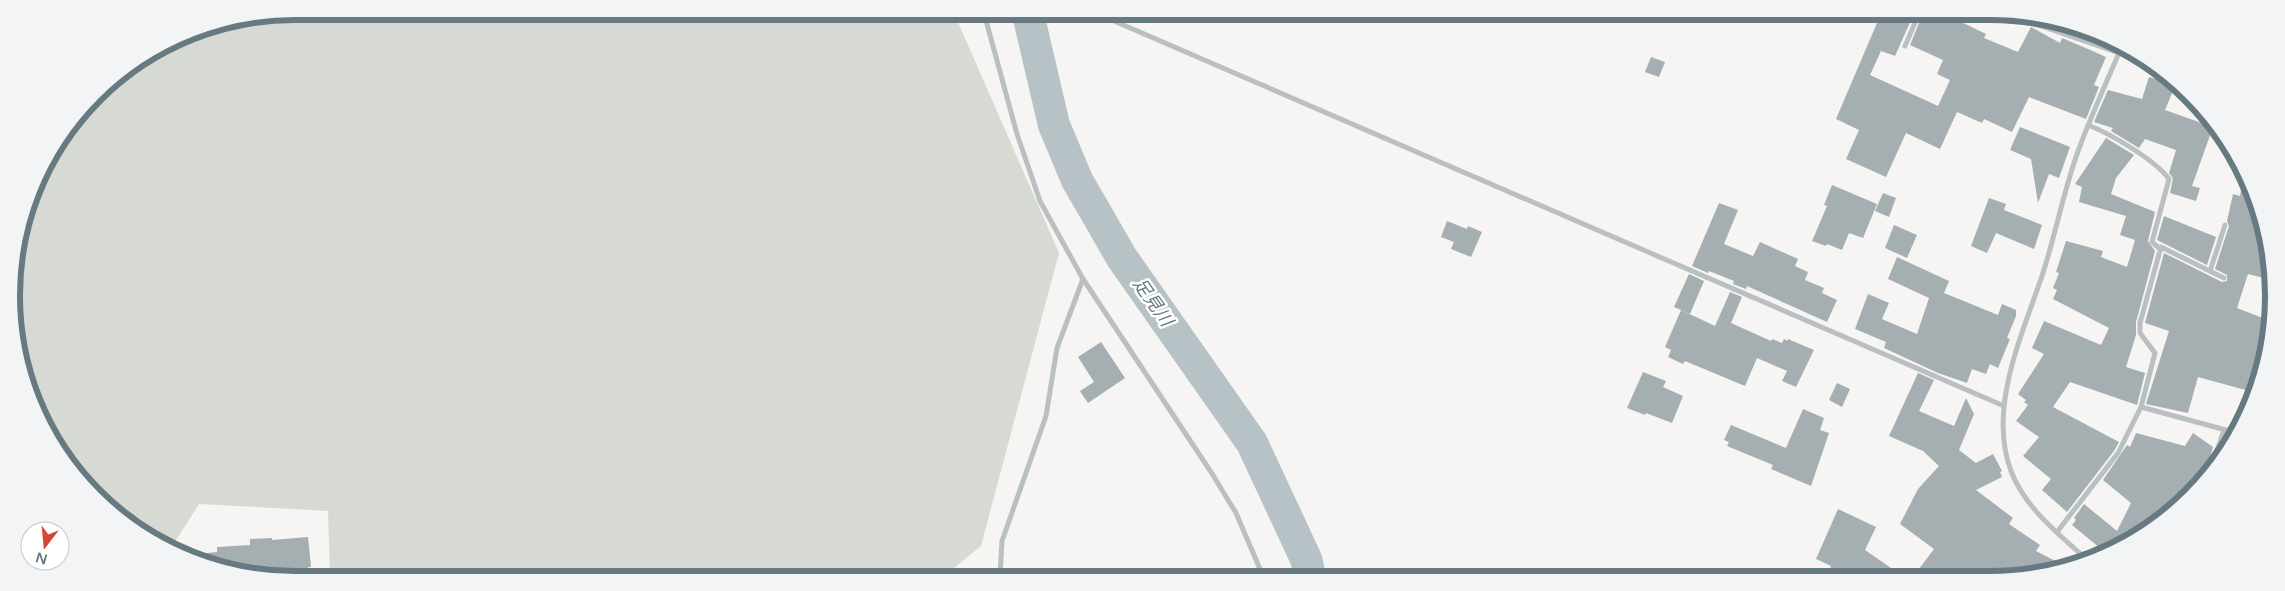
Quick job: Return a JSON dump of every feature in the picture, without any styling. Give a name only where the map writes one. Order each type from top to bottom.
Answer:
[{"type":"street","points":[[986,20],[1017,134],[1040,200],[1083,279],[1211,472],[1236,513],[1260,571]]},
{"type":"street","points":[[1112,20],[2004,406]]},
{"type":"street","points":[[1905,46],[1916,20]]},
{"type":"street","points":[[2038,24],[2104,45]]},
{"type":"street","points":[[2081,555],[2041,517],[2027,499],[2011,470],[2003,435],[2004,406],[2018,346],[2044,271],[2066,188],[2088,125],[2119,52]]},
{"type":"street","points":[[2088,125],[2106,132],[2139,154],[2169,179],[2152,242],[2160,249],[2161,247],[2224,278]]},
{"type":"street","points":[[2210,271],[2225,225]]},
{"type":"street","points":[[2057,532],[2118,453],[2141,407],[2155,353],[2140,332],[2140,322],[2160,249]]},
{"type":"street","points":[[1000,571],[1002,541],[1046,416],[1056,348],[1083,279]]},
{"type":"street","points":[[2141,407],[2229,431]]},
{"type":"street","points":[[2217,452],[2224,430]]},
{"type":"shaded area","points":[[957,20],[1059,253],[981,546],[950,571],[330,571],[328,511],[199,504],[174,543],[142,525],[114,503],[88,477],[66,449],[48,417],[29,367],[22,331],[20,296],[22,260],[29,224],[48,174],[66,142],[88,114],[114,88],[142,66],[174,48],[224,29],[260,22],[277,21]]},
{"type":"building","points":[[1878,20],[1911,20],[1895,56],[1881,51],[1870,75],[1938,106],[1950,80],[1937,74],[1943,60],[1910,45],[1920,20],[1957,20],[1986,34],[1984,38],[2018,52],[2031,27],[2060,43],[2062,38],[2106,57],[2094,85],[2099,87],[2086,119],[2029,97],[2012,132],[1984,119],[1982,123],[1957,112],[1940,149],[1906,133],[1886,177],[1846,159],[1859,130],[1836,119]]},
{"type":"building","points":[[1651,57],[1665,62],[1659,77],[1645,72]]},
{"type":"building","points":[[2149,77],[2162,81],[2173,90],[2165,110],[2205,124],[2211,132],[2192,186],[2200,188],[2196,201],[2170,193],[2173,178],[2169,173],[2176,150],[2145,139],[2139,148],[2111,131],[2113,128],[2094,122],[2108,90],[2142,99]]},
{"type":"building","points":[[2020,127],[2070,147],[2059,178],[2049,174],[2038,203],[2031,159],[2010,150]]},
{"type":"building","points":[[2106,138],[2134,155],[2116,178],[2111,194],[2155,212],[2148,241],[2155,251],[2136,322],[2136,335],[2126,367],[2145,373],[2137,405],[2070,382],[2053,407],[2119,442],[2067,512],[2042,490],[2051,479],[2023,456],[2039,437],[2016,421],[2028,405],[2024,402],[2026,400],[2018,394],[2044,354],[2032,348],[2044,321],[2101,345],[2109,328],[2053,299],[2057,290],[2053,288],[2059,273],[2056,272],[2066,241],[2103,251],[2101,257],[2127,267],[2135,240],[2120,235],[2126,216],[2079,202],[2082,187],[2075,184]]},
{"type":"building","points":[[1832,185],[1877,204],[1863,238],[1849,233],[1842,250],[1812,241],[1827,206],[1824,205]]},
{"type":"building","points":[[2242,185],[2256,224],[2259,238],[2257,247],[2261,248],[2264,278],[2248,274],[2237,308],[2264,318],[2256,367],[2248,391],[2198,377],[2188,413],[2146,404],[2169,331],[2145,323],[2164,253],[2222,282],[2227,281],[2227,275],[2215,269],[2229,226],[2227,221],[2233,194],[2240,196]]},
{"type":"building","points":[[1883,193],[1896,198],[1889,217],[1875,211]]},
{"type":"building","points":[[1989,198],[2006,204],[2004,210],[2042,225],[2034,249],[1996,233],[1987,253],[1971,246]]},
{"type":"building","points":[[1719,203],[1738,210],[1724,244],[1753,256],[1760,242],[1798,259],[1795,266],[1808,272],[1805,280],[1824,288],[1822,293],[1837,300],[1827,322],[1747,286],[1746,289],[1733,284],[1734,281],[1692,266]]},
{"type":"building","points":[[2164,216],[2216,237],[2207,265],[2157,240]]},
{"type":"building","points":[[1447,221],[1467,229],[1468,226],[1482,232],[1471,257],[1451,249],[1454,242],[1441,237]]},
{"type":"building","points":[[1894,225],[1917,235],[1907,258],[1885,248]]},
{"type":"building","points":[[1897,257],[1949,281],[1944,293],[1998,315],[2002,304],[2016,310],[2016,316],[2007,338],[2010,339],[1998,368],[1990,364],[1986,374],[1972,369],[1967,383],[1938,373],[1884,348],[1886,342],[1855,329],[1868,294],[1889,303],[1882,319],[1917,334],[1929,298],[1888,279]]},
{"type":"building","points":[[1689,274],[1704,281],[1690,314],[1674,307]]},
{"type":"building","points":[[1730,292],[1742,297],[1731,323],[1771,341],[1772,339],[1782,343],[1784,339],[1787,341],[1788,339],[1814,350],[1796,387],[1782,381],[1787,371],[1757,358],[1745,386],[1685,361],[1683,364],[1668,357],[1671,350],[1665,347],[1681,310],[1715,326]]},
{"type":"building","points":[[1101,342],[1125,378],[1088,403],[1080,391],[1094,382],[1078,357]]},
{"type":"building","points":[[1643,372],[1666,381],[1663,387],[1683,396],[1672,423],[1627,408]]},
{"type":"building","points":[[1918,373],[1934,380],[1919,411],[1954,426],[1966,398],[1974,414],[1959,450],[1976,463],[1993,454],[2002,471],[2000,472],[2002,477],[1976,490],[2013,518],[2009,524],[2040,545],[2036,551],[2058,563],[2025,569],[1918,571],[1934,549],[1900,524],[1918,489],[1939,466],[1923,451],[1889,436]]},
{"type":"building","points":[[1837,383],[1850,389],[1842,407],[1829,400]]},
{"type":"building","points":[[1803,409],[1824,418],[1820,430],[1829,433],[1811,486],[1771,469],[1773,465],[1727,446],[1729,442],[1724,440],[1731,425],[1786,448]]},
{"type":"building","points":[[2136,433],[2185,446],[2193,433],[2213,447],[2208,463],[2171,503],[2143,525],[2100,548],[2072,525],[2076,520],[2074,518],[2084,504],[2117,531],[2131,503],[2103,480],[2127,445],[2130,447]]},
{"type":"building","points":[[1838,509],[1876,527],[1865,550],[1895,571],[1829,571],[1831,566],[1816,559]]},
{"type":"building","points":[[308,537],[311,567],[308,567],[309,571],[260,569],[224,562],[201,554],[217,552],[217,547],[250,545],[250,539],[272,538],[272,540]]},
{"type":"waterway","name":"足見川","points":[[1029,20],[1054,125],[1077,180],[1122,258],[1252,443],[1306,559],[1309,571]]}]
